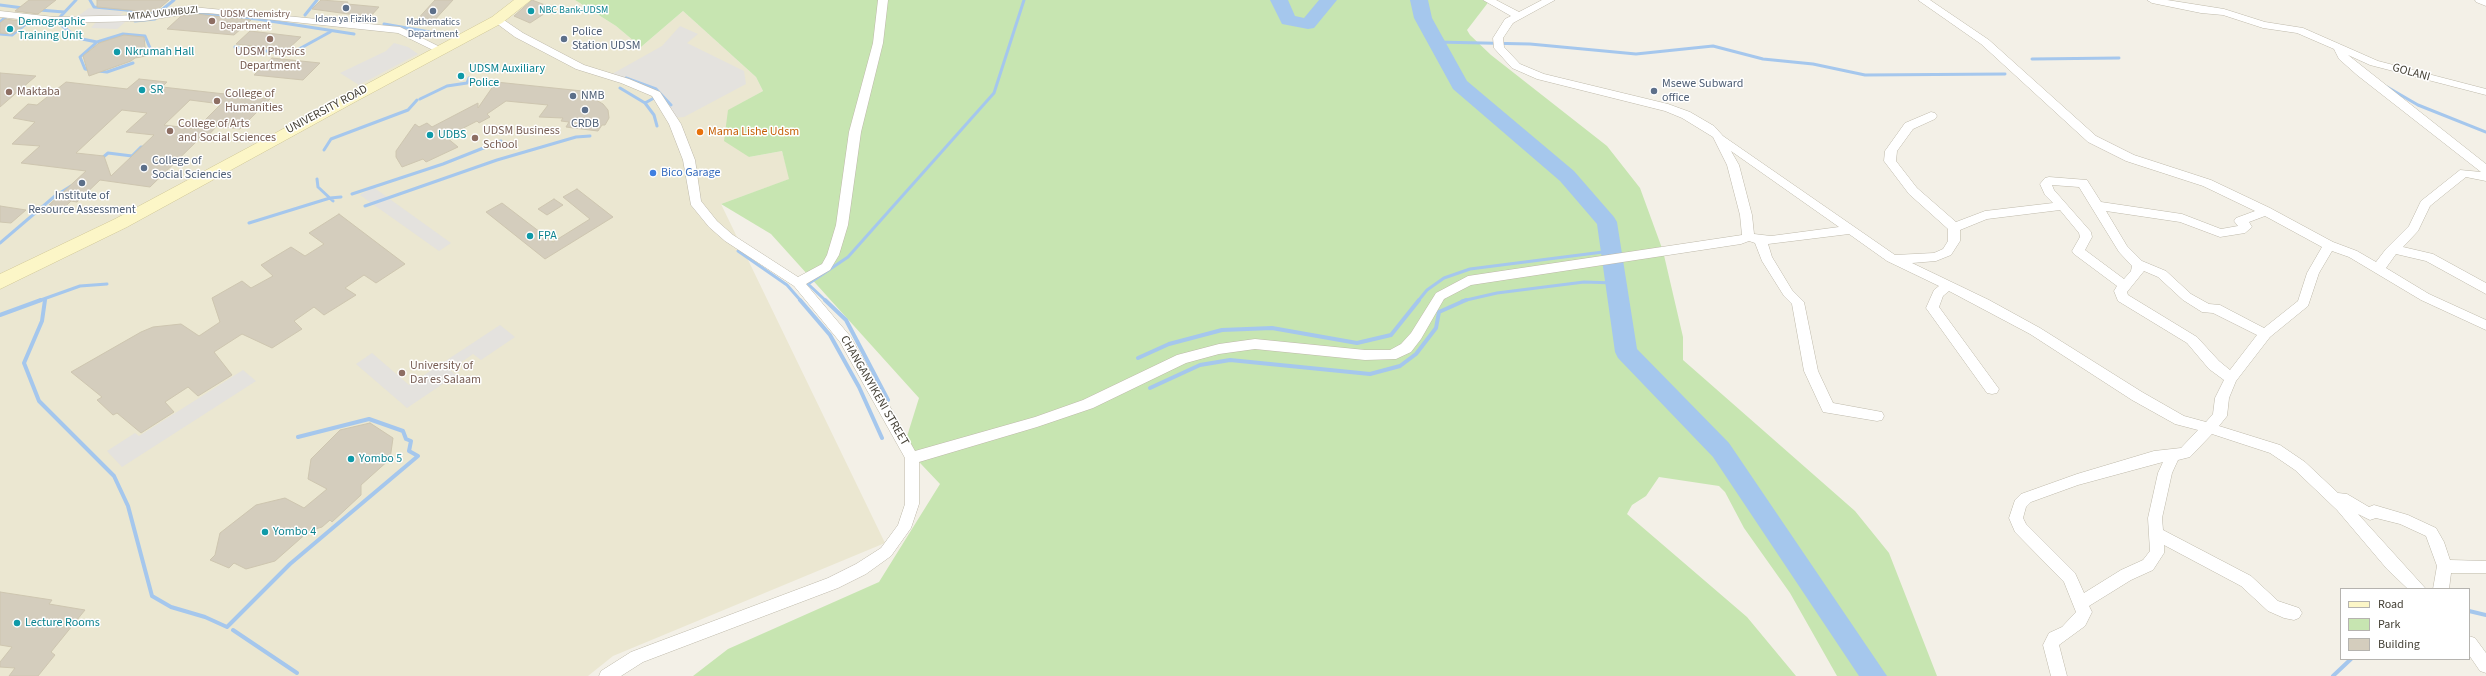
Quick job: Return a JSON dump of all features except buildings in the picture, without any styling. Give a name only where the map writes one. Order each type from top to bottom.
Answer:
[{"type":"street","name":"UNIVERSITY ROAD","points":[[0,282],[121,223],[497,20],[524,0]]},
{"type":"street","points":[[798,283],[826,267],[833,254],[843,218],[857,126],[878,43],[883,0]]},
{"type":"street","points":[[1488,0],[1517,15]]},
{"type":"street","points":[[1550,0],[1509,20],[1498,38],[1502,52],[1516,66],[1541,77],[1668,108],[1692,118],[1891,258],[1985,303],[2035,331],[2137,396],[2180,420],[2275,449],[2289,457],[2319,482],[2355,507],[2370,514],[2374,511],[2403,519],[2431,532],[2438,542],[2444,566],[2441,588]]},
{"type":"street","points":[[1924,0],[1985,42],[2092,139],[2130,158],[2207,183],[2266,211],[2329,245],[2342,249],[2378,268],[2425,297],[2486,326]]},
{"type":"street","name":"GOLANI","points":[[2152,0],[2228,13],[2256,24],[2299,30],[2374,63],[2400,71],[2486,92]]},
{"type":"street","points":[[2480,0],[2486,3]]},
{"type":"street","points":[[2225,1],[2228,13]]},
{"type":"street","name":"MTAA UVUMBUZI","points":[[0,14],[54,20],[144,18],[192,10],[208,10],[400,30],[441,50]]},
{"type":"street","name":"CHANGANYIKENI STREET","points":[[497,20],[518,35],[580,67],[625,81],[656,94],[676,124],[689,160],[695,202],[714,224],[729,238],[798,283],[845,339],[912,458],[912,504],[904,528],[886,552],[861,569],[833,583],[637,657],[607,676]]},
{"type":"street","points":[[2338,46],[2343,57],[2361,73],[2486,170]]},
{"type":"street","points":[[1891,258],[1936,257],[1947,252],[1954,241],[1954,228],[1943,216],[1913,191],[1890,161],[1891,151],[1909,126],[1931,116]]},
{"type":"street","points":[[1717,135],[1732,165],[1746,215],[1748,237]]},
{"type":"street","points":[[2378,268],[2393,249],[2414,228],[2425,204],[2464,173],[2486,177]]},
{"type":"street","points":[[2125,286],[2078,251],[2078,248],[2086,237],[2085,232],[2063,206],[2048,192],[2046,184],[2051,179],[2083,183],[2123,249],[2138,264],[2162,274],[2201,306],[2207,309],[2216,308],[2265,334]]},
{"type":"street","points":[[1954,228],[1985,215],[2063,206]]},
{"type":"street","points":[[2097,206],[2182,218],[2220,234],[2241,230],[2246,227],[2240,221],[2266,211]]},
{"type":"street","points":[[912,458],[1037,422],[1088,404],[1182,359],[1234,346],[1274,344],[1365,355],[1391,355],[1406,348],[1416,336],[1440,296],[1454,286],[1468,280],[1644,255],[1741,240],[1748,237],[1760,240],[1850,230]]},
{"type":"street","points":[[1760,240],[1766,258],[1798,302],[1811,371],[1828,408],[1877,416]]},
{"type":"street","points":[[2059,676],[2051,645],[2054,638],[2067,632],[2080,621],[2084,612],[2080,604],[2079,596],[2070,578],[2020,528],[2016,518],[2020,504],[2026,498],[2077,480],[2154,457],[2184,453],[2220,416],[2222,398],[2231,378],[2265,334],[2304,303],[2312,273],[2329,245]]},
{"type":"street","points":[[2393,249],[2429,257],[2486,289]]},
{"type":"street","points":[[2138,264],[2139,268],[2136,274],[2120,291],[2122,298],[2181,332],[2192,340],[2214,365],[2231,378]]},
{"type":"street","points":[[1948,286],[1938,293],[1932,308],[1992,389]]},
{"type":"street","points":[[2080,604],[2126,575],[2148,565],[2157,553],[2155,518],[2165,473],[2173,455]]},
{"type":"street","points":[[2319,482],[2342,506],[2392,564],[2417,588]]},
{"type":"street","points":[[2155,533],[2246,581],[2272,606],[2294,613]]},
{"type":"street","points":[[2444,566],[2486,567]]},
{"type":"street","points":[[2470,644],[2486,666]]},
{"type":"shaded area","name":"University of Dar es Salaam","points":[[0,0],[575,0],[616,26],[641,47],[683,11],[756,77],[763,91],[729,110],[749,157],[782,151],[790,179],[721,204],[885,543],[613,656],[588,676],[0,676]]},
{"type":"shaded area","points":[[89,8],[124,12],[117,17],[78,16]]},
{"type":"shaded area","points":[[96,22],[125,22],[117,29],[91,28]]},
{"type":"shaded area","points":[[680,26],[698,34],[687,43],[744,71],[746,84],[684,117],[673,118],[670,107],[656,89],[612,74],[662,46]]},
{"type":"shaded area","points":[[394,43],[408,47],[418,54],[359,85],[340,73],[386,51]]},
{"type":"shaded area","points":[[373,187],[451,243],[439,251],[360,195]]},
{"type":"shaded area","points":[[500,325],[515,337],[481,360],[473,354],[450,370],[456,375],[407,408],[356,364],[372,353],[409,385]]},
{"type":"shaded area","points":[[243,370],[256,381],[122,467],[107,451],[135,433],[139,436]]},
{"type":"green space","points":[[575,0],[1490,0],[1467,30],[1470,35],[1491,55],[1607,146],[1640,188],[1663,251],[1683,337],[1683,360],[1855,511],[1889,553],[1937,676],[1837,676],[1790,593],[1744,528],[1725,492],[1719,486],[1659,477],[1646,496],[1632,505],[1627,514],[1747,617],[1796,676],[693,676],[728,649],[879,582],[940,484],[904,446],[919,398],[771,234],[721,204],[789,179],[782,151],[749,157],[724,141],[728,110],[763,91],[756,77],[683,11],[641,47],[616,26]]},
{"type":"waterway","points":[[60,17],[76,0]]},
{"type":"waterway","points":[[90,0],[94,7],[158,13],[174,0]]},
{"type":"waterway","points":[[305,15],[317,0]]},
{"type":"waterway","points":[[826,301],[808,284],[848,257],[994,93],[1024,0]]},
{"type":"waterway","points":[[1279,0],[1288,20],[1308,24],[1328,0]]},
{"type":"waterway","points":[[1419,0],[1423,18],[1460,85],[1567,176],[1607,222],[1626,352],[1721,450],[1874,676]]},
{"type":"waterway","points":[[0,5],[23,8]]},
{"type":"waterway","points":[[39,10],[64,12]]},
{"type":"waterway","points":[[186,13],[257,19],[354,34]]},
{"type":"waterway","points":[[0,22],[6,17]]},
{"type":"waterway","points":[[0,34],[12,35],[32,19]]},
{"type":"waterway","points":[[135,21],[155,19]]},
{"type":"waterway","points":[[71,22],[60,24],[77,38],[97,42]]},
{"type":"waterway","points":[[384,24],[430,32]]},
{"type":"waterway","points":[[235,47],[290,54],[330,32]]},
{"type":"waterway","points":[[97,42],[123,34],[145,36],[150,48]]},
{"type":"waterway","points":[[92,70],[85,69],[80,57],[97,42]]},
{"type":"waterway","points":[[1435,42],[1530,44],[1636,54],[1713,46],[1763,59],[1813,64],[1865,75],[2005,74]]},
{"type":"waterway","points":[[2032,59],[2119,58]]},
{"type":"waterway","points":[[98,71],[107,72],[133,63]]},
{"type":"waterway","points":[[420,99],[447,86],[467,83],[469,78]]},
{"type":"waterway","points":[[626,78],[656,89],[671,105]]},
{"type":"waterway","points":[[2387,87],[2418,105],[2486,132]]},
{"type":"waterway","points":[[620,88],[645,103]]},
{"type":"waterway","points":[[645,103],[654,98]]},
{"type":"waterway","points":[[324,150],[331,139],[408,110],[417,100]]},
{"type":"waterway","points":[[645,103],[654,115],[657,126]]},
{"type":"waterway","points":[[365,206],[497,160],[576,137],[590,136]]},
{"type":"waterway","points":[[352,194],[443,164],[501,141]]},
{"type":"waterway","points":[[101,159],[108,153],[132,156],[141,147],[145,148]]},
{"type":"waterway","points":[[317,179],[318,187],[330,198]]},
{"type":"waterway","points":[[0,243],[55,196],[71,186]]},
{"type":"waterway","points":[[330,198],[341,197]]},
{"type":"waterway","points":[[249,223],[330,198]]},
{"type":"waterway","points":[[330,198],[333,201]]},
{"type":"waterway","points":[[738,251],[787,285],[801,301]]},
{"type":"waterway","points":[[1418,301],[1427,290],[1444,278],[1470,269],[1611,251]]},
{"type":"waterway","points":[[1466,300],[1497,293],[1584,282],[1615,283]]},
{"type":"waterway","points":[[38,301],[80,286],[107,284]]},
{"type":"waterway","points":[[0,315],[41,300]]},
{"type":"waterway","points":[[45,300],[42,321],[24,363],[39,401],[114,476],[128,506],[152,596],[171,607],[205,617],[227,627],[290,564],[418,456],[409,451],[411,441],[406,439],[403,431],[369,419],[298,437]]},
{"type":"waterway","points":[[800,300],[830,335],[859,387],[882,438]]},
{"type":"waterway","points":[[825,300],[846,320],[888,400]]},
{"type":"waterway","points":[[1138,358],[1169,344],[1222,330],[1272,328],[1357,343],[1391,335],[1419,300]]},
{"type":"waterway","points":[[1150,388],[1200,365],[1230,360],[1370,374],[1400,366],[1416,354],[1436,328],[1439,312],[1466,300]]},
{"type":"waterway","points":[[2470,611],[2486,615]]},
{"type":"waterway","points":[[233,630],[297,673]]},
{"type":"waterway","points":[[2333,676],[2350,660]]},
{"type":"place","name":"Idara ya Fizikia","points":[[346,8]]},
{"type":"place","name":"Mathematics Department","points":[[433,11]]},
{"type":"place","name":"NBC Bank-UDSM","points":[[531,11]]},
{"type":"place","name":"UDSM Chemistry Department","points":[[212,21]]},
{"type":"place","name":"Demographic Training Unit","points":[[10,29]]},
{"type":"place","name":"UDSM Physics Department","points":[[270,39]]},
{"type":"place","name":"Police Station UDSM","points":[[564,39]]},
{"type":"place","name":"Nkrumah Hall","points":[[117,52]]},
{"type":"place","name":"UDSM Auxiliary Police","points":[[461,76]]},
{"type":"place","name":"SR","points":[[142,90]]},
{"type":"place","name":"Msewe Subward office","points":[[1654,91]]},
{"type":"place","name":"Maktaba","points":[[9,92]]},
{"type":"place","name":"NMB","points":[[573,96]]},
{"type":"place","name":"College of Humanities","points":[[217,101]]},
{"type":"place","name":"CRDB","points":[[585,110]]},
{"type":"place","name":"College of Arts and Social Sciences","points":[[170,131]]},
{"type":"place","name":"Mama Lishe Udsm","points":[[700,132]]},
{"type":"place","name":"UDBS","points":[[430,135]]},
{"type":"place","name":"UDSM Business School","points":[[475,138]]},
{"type":"place","name":"College of Social Sciencies","points":[[144,168]]},
{"type":"place","name":"Bico Garage","points":[[653,173]]},
{"type":"place","name":"Institute of Resource Assessment","points":[[82,183]]},
{"type":"place","name":"FPA","points":[[530,236]]},
{"type":"place","name":"University of Dar es Salaam","points":[[402,373]]},
{"type":"place","name":"Yombo 5","points":[[351,459]]},
{"type":"place","name":"Yombo 4","points":[[265,532]]},
{"type":"place","name":"Lecture Rooms","points":[[17,623]]}]
